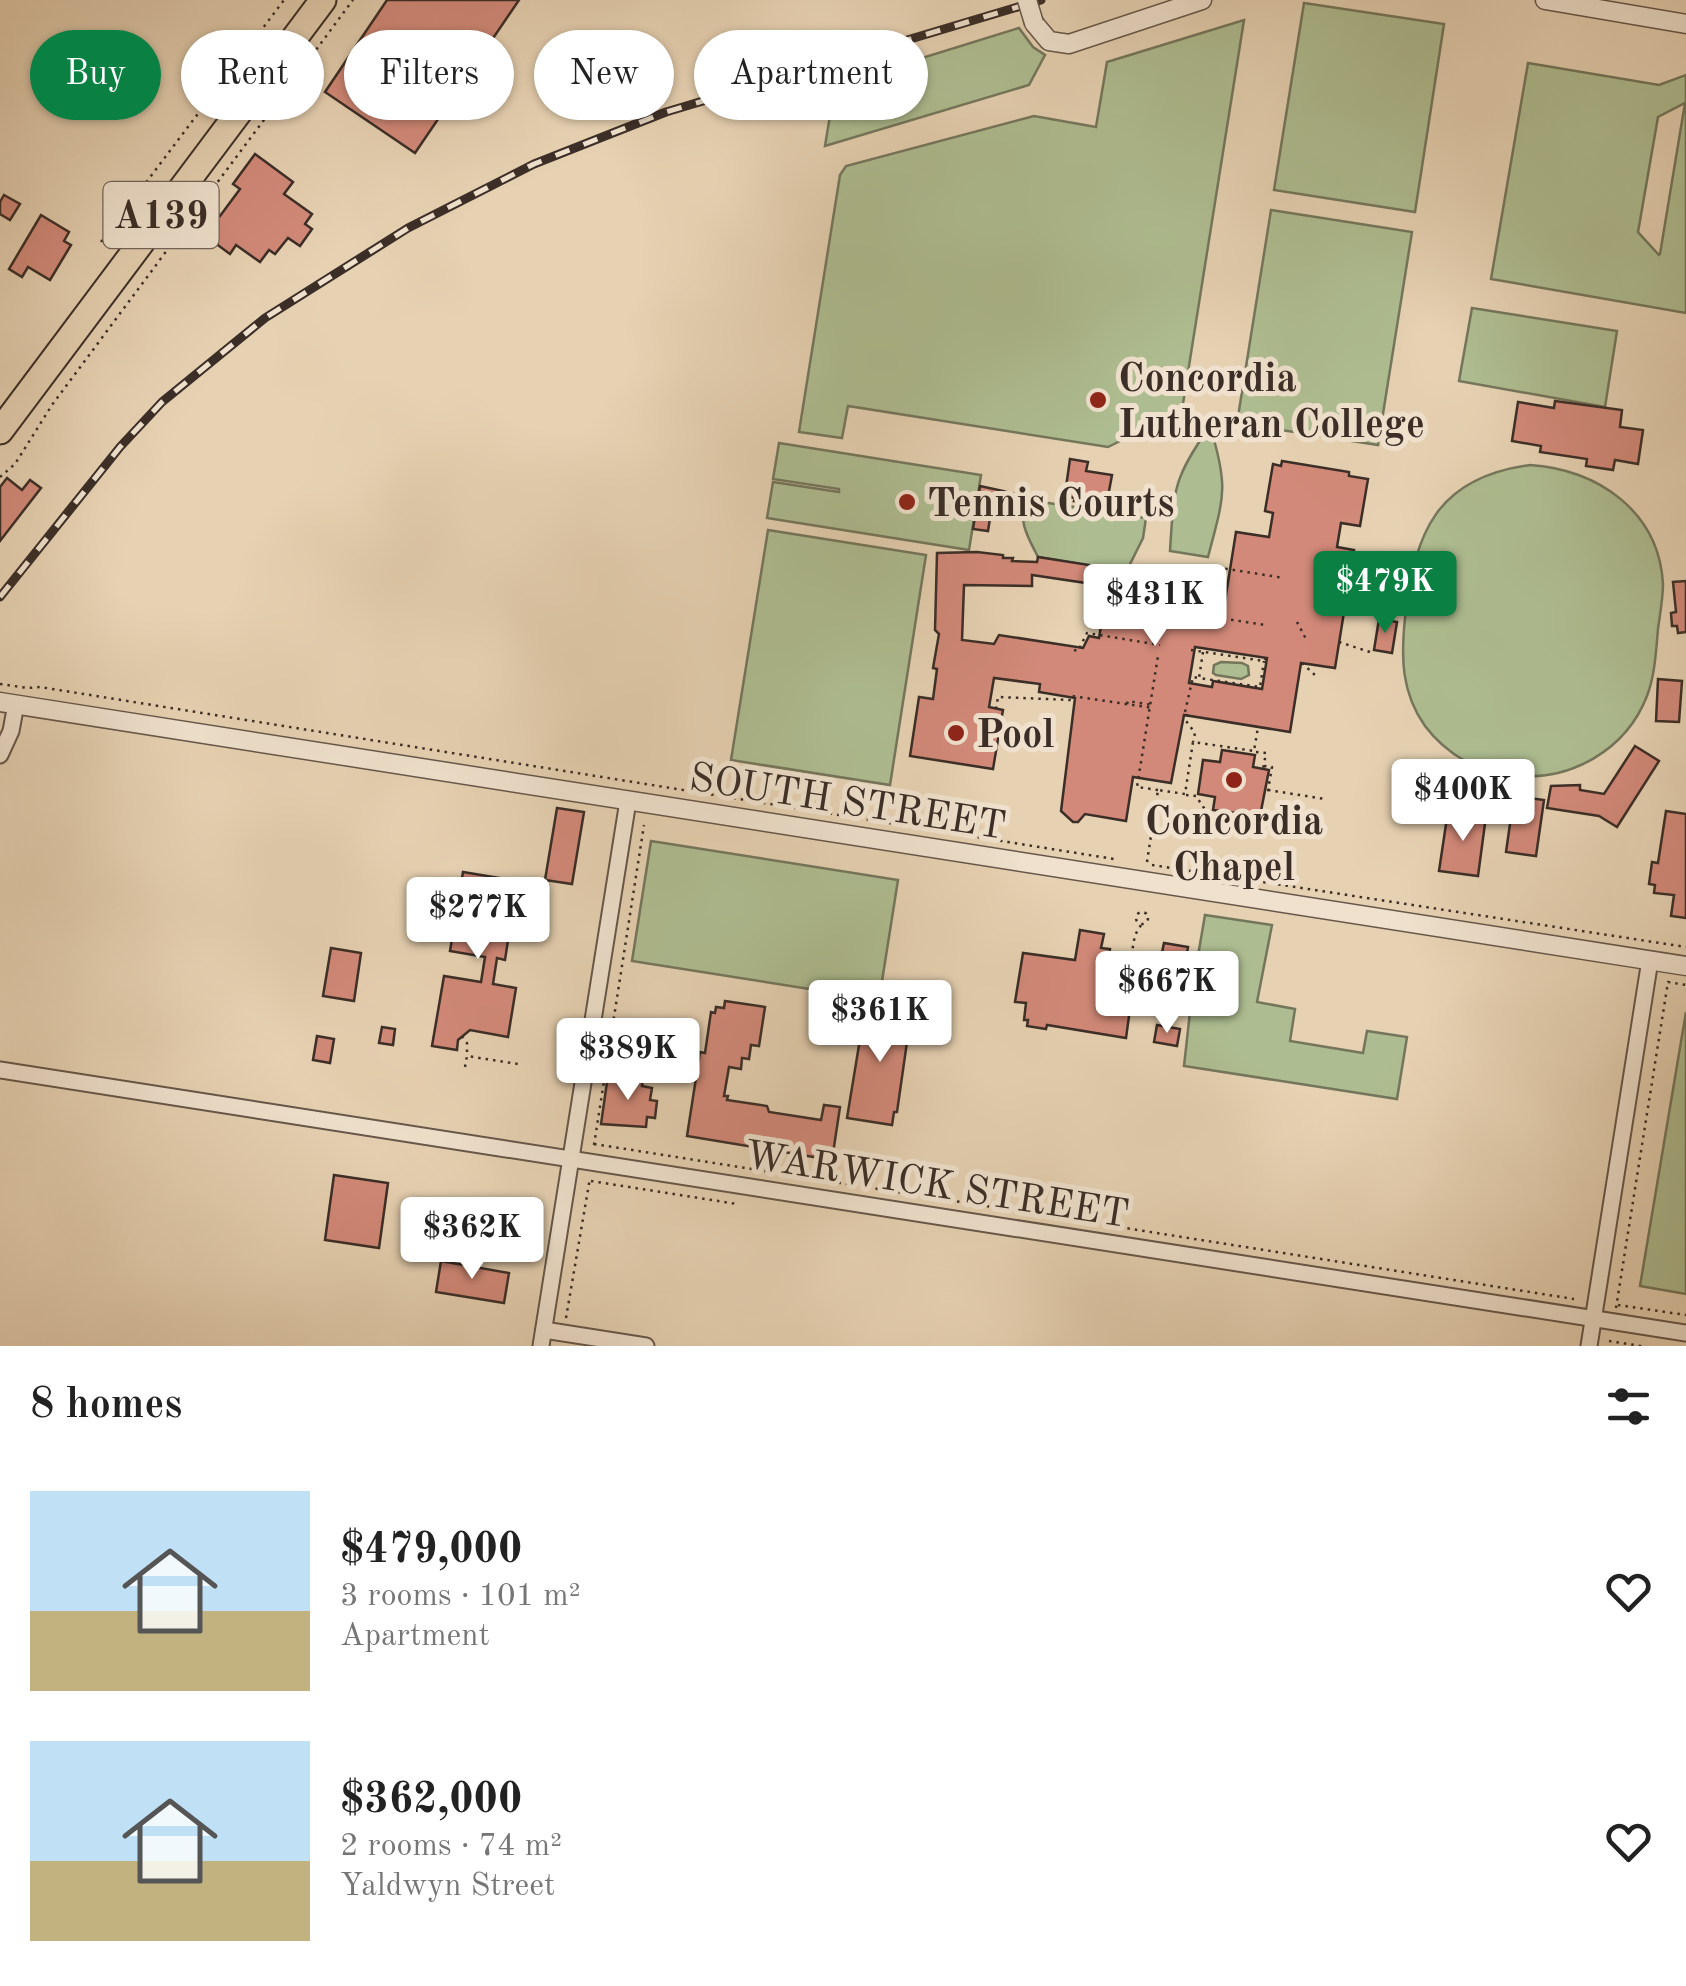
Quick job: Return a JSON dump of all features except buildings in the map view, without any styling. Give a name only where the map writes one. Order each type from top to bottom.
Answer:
[{"type":"highway","name":"A139","points":[[0,431],[323,0]]},
{"type":"street","points":[[1026,0],[1034,22],[1049,41],[1069,44],[1202,0]]},
{"type":"street","points":[[1545,0],[1686,24]]},
{"type":"street","points":[[0,755],[11,732],[8,703]]},
{"type":"street","name":"SOUTH STREET","points":[[8,703],[1686,966]]},
{"type":"street","points":[[628,801],[543,1338],[564,1333],[646,1346]]},
{"type":"street","points":[[1589,1346],[1650,960]]},
{"type":"street","name":"WARWICK STREET","points":[[0,1070],[1686,1333]]},
{"type":"path","points":[[101,242],[284,0]]},
{"type":"path","points":[[0,477],[15,464],[52,405],[353,0]]},
{"type":"path","points":[[1259,574],[1261,565]]},
{"type":"path","points":[[1207,616],[1215,568],[1284,578]]},
{"type":"path","points":[[1133,584],[1145,600]]},
{"type":"path","points":[[1194,614],[1266,625]]},
{"type":"path","points":[[1297,622],[1307,637]]},
{"type":"path","points":[[1074,650],[1078,651],[1087,633],[1160,645]]},
{"type":"path","points":[[1339,642],[1373,653]]},
{"type":"path","points":[[1185,794],[1194,733],[1186,721],[1192,677],[1260,688],[1265,660],[1192,650]]},
{"type":"path","points":[[1199,678],[1204,652]]},
{"type":"path","points":[[1158,656],[1137,787],[1196,796],[1206,810],[1252,818]]},
{"type":"path","points":[[1302,663],[1317,677]]},
{"type":"path","points":[[0,684],[60,690],[1128,861]]},
{"type":"path","points":[[996,709],[998,698],[1071,700],[1072,696],[1152,707]]},
{"type":"path","points":[[1254,752],[1258,726]]},
{"type":"path","points":[[1193,742],[1266,753],[1264,767],[1272,767],[1267,790],[1324,799]]},
{"type":"path","points":[[1158,790],[1147,864],[1686,947]]},
{"type":"path","points":[[644,825],[594,1144],[1570,1297],[1580,1302]]},
{"type":"path","points":[[1140,925],[1136,917],[1145,904]]},
{"type":"path","points":[[1130,964],[1135,935],[1147,920],[1143,910]]},
{"type":"path","points":[[1108,961],[1152,968]]},
{"type":"path","points":[[1612,1322],[1668,982],[1686,985]]},
{"type":"path","points":[[462,1036],[467,1043],[465,1067]]},
{"type":"path","points":[[467,1056],[518,1064]]},
{"type":"path","points":[[564,1333],[592,1162]]},
{"type":"path","points":[[590,1181],[737,1204]]},
{"type":"path","points":[[1618,1304],[1686,1315]]},
{"type":"path","points":[[1609,1341],[1642,1346]]},
{"type":"green space","points":[[1304,3],[1444,24],[1415,212],[1274,190]]},
{"type":"green space","points":[[1244,20],[1182,410],[1108,447],[848,406],[842,438],[799,432],[840,175],[846,166],[1034,116],[1096,127],[1107,62]]},
{"type":"green space","points":[[1019,28],[1033,47],[1045,55],[1029,85],[928,115],[928,56]]},
{"type":"green space","points":[[1528,63],[1659,85],[1686,75],[1686,313],[1491,279]],"holes":[[[1685,103],[1660,254],[1638,232],[1658,117]]]},
{"type":"green space","points":[[829,120],[912,120],[825,146]]},
{"type":"green space","points":[[1271,210],[1412,232],[1378,445],[1237,423]]},
{"type":"green space","points":[[1472,308],[1617,331],[1605,407],[1459,381]]},
{"type":"green space","points":[[1210,426],[1220,464],[1222,492],[1208,557],[1170,551],[1182,472]]},
{"type":"green space","name":"Tennis Courts","points":[[779,443],[981,475],[969,550],[767,518],[773,482],[839,492],[773,479]]},
{"type":"green space","points":[[1530,465],[1578,475],[1620,499],[1650,535],[1659,558],[1663,589],[1650,688],[1625,732],[1611,746],[1576,767],[1536,776],[1515,776],[1465,761],[1425,726],[1407,687],[1404,632],[1416,560],[1436,514],[1472,482]]},
{"type":"green space","points":[[1029,500],[1146,518],[1143,538],[1126,572],[1038,557],[1023,521]]},
{"type":"green space","points":[[768,530],[926,555],[890,785],[731,760]]},
{"type":"green space","points":[[1242,663],[1248,666],[1249,675],[1241,679],[1216,675],[1214,665]]},
{"type":"green space","points":[[651,841],[898,880],[879,1000],[632,961]]},
{"type":"green space","points":[[1205,915],[1272,925],[1257,1002],[1295,1009],[1290,1041],[1363,1053],[1367,1031],[1407,1037],[1397,1099],[1184,1066]]},
{"type":"green space","points":[[1686,1012],[1686,1294],[1640,1286]]},
{"type":"railway","points":[[0,597],[120,447],[162,402],[265,318],[408,228],[534,164],[666,112],[1041,0]]},
{"type":"place","name":"Concordia Lutheran College","points":[[1098,400]]},
{"type":"place","name":"Tennis Courts","points":[[907,502]]},
{"type":"place","name":"Pool","points":[[956,733]]},
{"type":"place","name":"Concordia Chapel","points":[[1234,780]]}]
